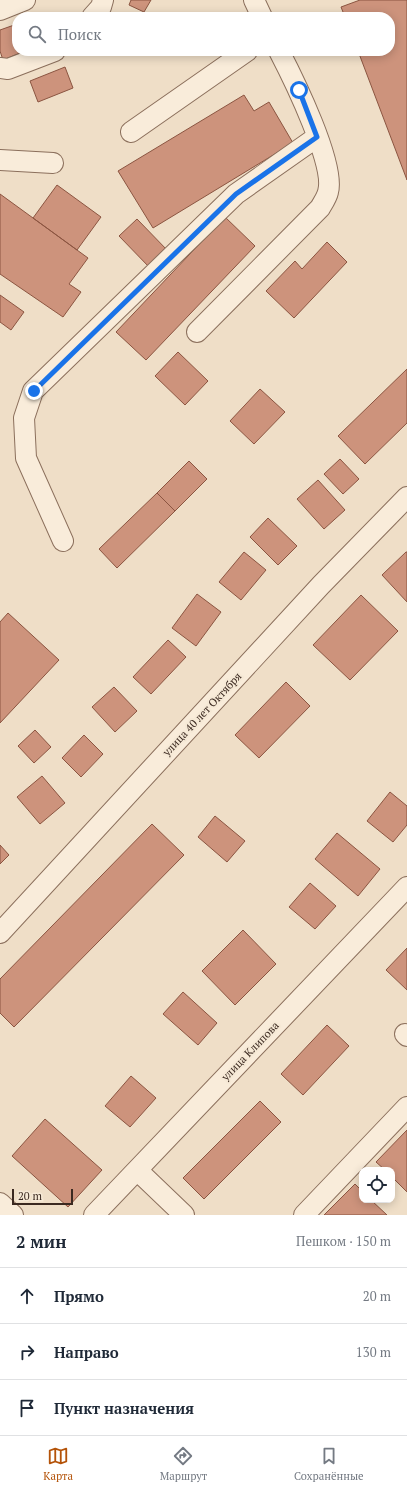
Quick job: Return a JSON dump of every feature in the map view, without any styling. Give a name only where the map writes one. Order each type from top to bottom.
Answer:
[{"type":"street","points":[[0,10],[25,0]]},
{"type":"street","points":[[96,12],[101,7],[103,0]]},
{"type":"street","points":[[254,0],[260,12]]},
{"type":"street","points":[[0,68],[8,69],[43,56]]},
{"type":"street","points":[[131,132],[241,56]]},
{"type":"street","points":[[196,332],[320,208],[329,191],[328,167],[299,90],[282,56]]},
{"type":"street","points":[[63,541],[26,458],[24,418],[34,391],[236,194],[317,137]]},
{"type":"street","points":[[0,160],[53,163]]},
{"type":"street","name":"улица 40 лет Октября","points":[[0,933],[321,585],[407,497]]},
{"type":"street","name":"улица Клипова","points":[[94,1215],[407,887]]},
{"type":"street","points":[[304,1215],[407,1107]]},
{"type":"street","points":[[137,1170],[184,1215]]},
{"type":"street","points":[[0,1203],[13,1215]]},
{"type":"building","points":[[131,0],[151,0],[144,12],[129,5]]},
{"type":"building","points":[[360,0],[407,0],[407,180],[360,56],[395,56],[395,12],[343,12],[341,7]]},
{"type":"building","points":[[12,26],[13,56],[3,60],[0,51],[0,30]]},
{"type":"building","points":[[65,67],[73,88],[38,102],[30,81]]},
{"type":"building","points":[[244,95],[254,111],[269,102],[293,143],[153,228],[118,171]]},
{"type":"building","points":[[57,185],[101,217],[77,250],[33,218]]},
{"type":"building","points":[[0,194],[88,258],[69,284],[81,292],[63,317],[0,274]]},
{"type":"building","points":[[225,217],[255,246],[146,360],[116,332]]},
{"type":"building","points":[[137,219],[168,251],[150,268],[119,236]]},
{"type":"building","points":[[327,242],[347,262],[294,318],[266,291],[295,261],[302,269]]},
{"type":"building","points":[[0,295],[24,312],[11,330],[0,322]]},
{"type":"building","points":[[178,352],[208,381],[185,405],[155,376]]},
{"type":"building","points":[[407,369],[407,423],[365,464],[338,436]]},
{"type":"building","points":[[260,389],[285,412],[254,444],[230,421]]},
{"type":"building","points":[[340,459],[359,479],[343,494],[324,474]]},
{"type":"building","points":[[189,461],[207,479],[175,511],[157,493]]},
{"type":"building","points":[[318,480],[345,510],[324,529],[297,499]]},
{"type":"building","points":[[157,493],[175,511],[117,568],[99,549]]},
{"type":"building","points":[[268,518],[297,546],[278,565],[250,537]]},
{"type":"building","points":[[244,552],[266,570],[241,600],[219,582]]},
{"type":"building","points":[[407,552],[407,602],[382,575]]},
{"type":"building","points":[[197,594],[221,612],[196,646],[172,628]]},
{"type":"building","points":[[361,595],[398,631],[350,680],[313,645]]},
{"type":"building","points":[[8,613],[59,660],[0,723],[0,622]]},
{"type":"building","points":[[168,640],[186,657],[151,694],[133,677]]},
{"type":"building","points":[[286,682],[310,706],[259,758],[235,735]]},
{"type":"building","points":[[114,687],[137,711],[115,732],[92,707]]},
{"type":"building","points":[[35,730],[51,747],[34,763],[18,746]]},
{"type":"building","points":[[84,735],[103,754],[81,777],[62,758]]},
{"type":"building","points":[[42,776],[65,803],[40,824],[17,797]]},
{"type":"building","points":[[390,792],[407,806],[407,825],[393,842],[367,821]]},
{"type":"building","points":[[215,816],[245,841],[227,862],[198,837]]},
{"type":"building","points":[[152,824],[184,855],[14,1027],[0,1013],[0,979]]},
{"type":"building","points":[[337,833],[380,869],[358,896],[315,859]]},
{"type":"building","points":[[0,845],[9,855],[0,864]]},
{"type":"building","points":[[310,883],[336,906],[315,929],[289,907]]},
{"type":"building","points":[[243,930],[276,964],[235,1005],[202,971]]},
{"type":"building","points":[[407,948],[407,990],[386,970]]},
{"type":"building","points":[[183,992],[217,1023],[198,1045],[163,1014]]},
{"type":"building","points":[[327,1025],[349,1046],[303,1095],[281,1074]]},
{"type":"building","points":[[131,1076],[156,1098],[130,1127],[105,1106]]},
{"type":"building","points":[[260,1101],[281,1122],[204,1199],[183,1178]]},
{"type":"building","points":[[45,1119],[102,1170],[68,1207],[12,1156]]},
{"type":"building","points":[[407,1130],[407,1192],[395,1180],[395,1167],[382,1167],[376,1162]]},
{"type":"building","points":[[355,1184],[359,1188],[359,1203],[374,1203],[387,1215],[324,1215]]},
{"type":"route","points":[[34,391],[236,194],[317,137],[299,90]]}]
